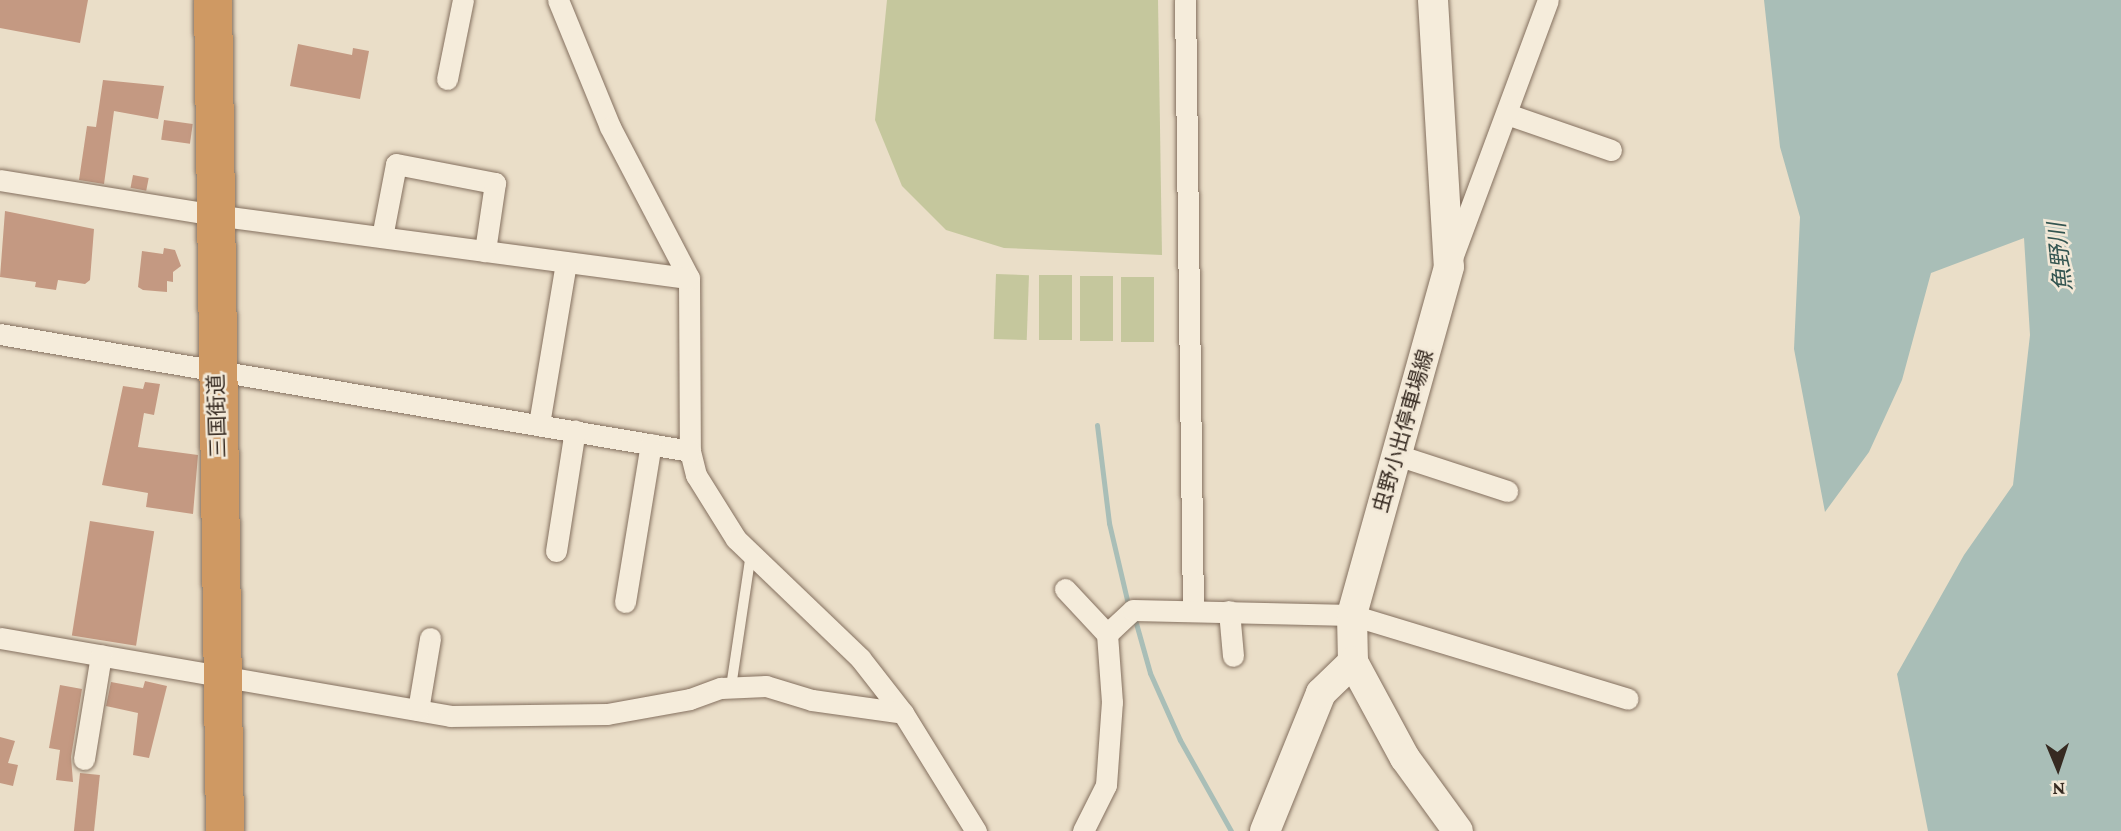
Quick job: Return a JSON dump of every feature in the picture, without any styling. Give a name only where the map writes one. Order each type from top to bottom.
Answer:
[{"type":"highway","name":"三国街道","points":[[213,0],[216,374],[226,676],[225,831]]},
{"type":"main road","name":"虫野小出停車場線","points":[[1433,0],[1449,267],[1352,615],[1353,662],[1405,758],[1458,831]]},
{"type":"main road","points":[[1265,831],[1321,692],[1353,662]]},
{"type":"street","points":[[447,79],[463,0]]},
{"type":"street","points":[[558,0],[610,127],[689,278],[690,451],[696,475],[712,505],[751,553],[852,649],[903,713],[976,831]]},
{"type":"street","points":[[1185,0],[1193,610]]},
{"type":"street","points":[[1449,267],[1548,0]]},
{"type":"street","points":[[1507,114],[1611,150]]},
{"type":"street","points":[[382,237],[396,164],[495,183],[485,251]]},
{"type":"street","points":[[0,180],[215,215],[689,278]]},
{"type":"street","points":[[539,424],[566,262]]},
{"type":"street","points":[[0,334],[216,374],[539,424],[690,451]]},
{"type":"street","points":[[556,551],[575,430]]},
{"type":"street","points":[[625,602],[652,444]]},
{"type":"street","points":[[1397,454],[1507,491]]},
{"type":"street","points":[[1065,589],[1121,621],[1193,610],[1352,615],[1628,699]]},
{"type":"street","points":[[1229,611],[1233,656]]},
{"type":"street","points":[[1083,831],[1106,785],[1121,621]]},
{"type":"street","points":[[0,638],[450,716],[607,714],[730,687],[766,686],[812,700],[903,713]]},
{"type":"street","points":[[418,710],[430,638]]},
{"type":"street","points":[[84,759],[101,655]]},
{"type":"lane","points":[[730,687],[751,553]]},
{"type":"green space","points":[[887,0],[1158,0],[1162,255],[1004,248],[946,230],[902,186],[875,120]]},
{"type":"green space","points":[[996,274],[1029,275],[1027,340],[994,339]]},
{"type":"green space","points":[[1039,275],[1072,275],[1072,340],[1039,340]]},
{"type":"green space","points":[[1080,276],[1113,276],[1113,341],[1080,341]]},
{"type":"green space","points":[[1121,277],[1154,277],[1154,342],[1121,342]]},
{"type":"water","name":"魚野川","points":[[1764,0],[2121,0],[2121,831],[1928,831],[1897,674],[1964,555],[2013,485],[2030,335],[2024,238],[1931,273],[1902,380],[1869,452],[1825,512],[1794,349],[1800,217],[1780,147]]},
{"type":"building","points":[[0,0],[88,0],[80,43],[0,28]]},
{"type":"building","points":[[298,44],[352,55],[353,48],[369,51],[360,99],[290,86]]},
{"type":"building","points":[[103,80],[164,86],[158,119],[114,111],[104,184],[79,180],[87,126],[96,127]]},
{"type":"building","points":[[164,120],[193,124],[190,144],[161,140]]},
{"type":"building","points":[[133,175],[149,178],[146,191],[131,188]]},
{"type":"building","points":[[5,211],[94,229],[90,280],[85,284],[58,280],[56,290],[35,287],[36,282],[0,277]]},
{"type":"building","points":[[164,248],[175,250],[181,266],[173,272],[173,282],[167,281],[167,292],[143,290],[138,287],[142,251],[163,254]]},
{"type":"building","points":[[145,382],[160,384],[154,415],[144,413],[138,447],[198,455],[193,514],[146,507],[148,493],[102,485],[123,386],[143,389]]},
{"type":"building","points":[[90,521],[154,531],[136,646],[72,636]]},
{"type":"building","points":[[145,681],[167,686],[149,758],[133,755],[138,713],[106,706],[111,682],[143,688]]},
{"type":"building","points":[[60,685],[82,689],[71,757],[73,782],[56,780],[60,750],[49,748]]},
{"type":"building","points":[[0,737],[15,741],[8,763],[18,765],[13,786],[0,783]]},
{"type":"building","points":[[80,773],[100,775],[94,831],[74,831]]},
{"type":"waterway","points":[[1097,425],[1109,523],[1129,608]]},
{"type":"waterway","points":[[1134,616],[1150,673],[1180,740],[1231,831]]}]
